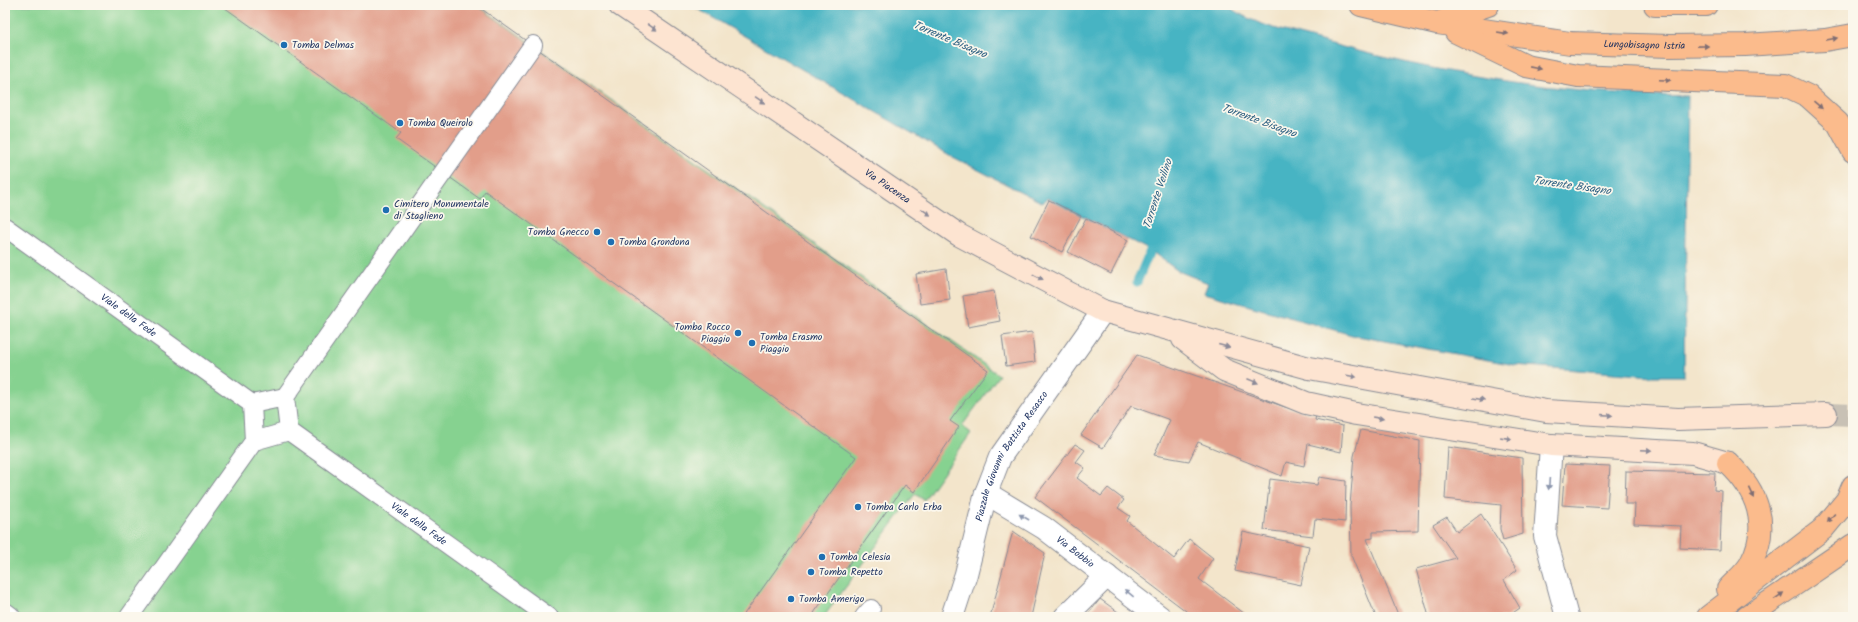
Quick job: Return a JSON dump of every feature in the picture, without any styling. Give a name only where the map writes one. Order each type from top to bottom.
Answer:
[{"type":"main road","name":"Via Piacenza","points":[[620,5],[960,235],[1102,311],[1173,332],[1309,368],[1546,411],[1678,419],[1826,414]]},
{"type":"main road","name":"Lungobisagno Istria","points":[[1361,5],[1437,22],[1570,43],[1670,46],[1745,45],[1825,40],[1853,36]]},
{"type":"main road","points":[[1437,22],[1488,5]]},
{"type":"main road","points":[[1655,5],[1706,5]]},
{"type":"main road","points":[[1437,22],[1526,66],[1578,76],[1785,85],[1808,96],[1838,123],[1853,151]]},
{"type":"main road","points":[[1173,332],[1224,370],[1306,403],[1356,414],[1551,445],[1693,453],[1728,463],[1740,474],[1751,488],[1757,504],[1760,535],[1750,565],[1703,617]]},
{"type":"main road","points":[[1708,617],[1823,529],[1847,500],[1853,486]]},
{"type":"main road","points":[[1747,617],[1853,545]]},
{"type":"street","name":"Piazzale Giovanni Battista Resasco","points":[[952,617],[966,574],[986,493],[1000,457],[1102,311]]},
{"type":"street","points":[[1551,445],[1545,536],[1567,617]]},
{"type":"street","name":"Via Bobbio","points":[[986,493],[1044,528],[1160,617]]},
{"type":"street","points":[[1065,617],[1107,576]]},
{"type":"street","points":[[5,614],[9,617]]},
{"type":"lane","points":[[254,441],[289,431],[285,397],[533,45]]},
{"type":"lane","name":"Viale della Fede","points":[[5,227],[252,404]]},
{"type":"lane","points":[[129,617],[254,441],[252,404],[285,397]]},
{"type":"lane","name":"Viale della Fede","points":[[289,431],[549,617]]},
{"type":"green space","name":"Cimitero Monumentale di Staglieno","points":[[5,5],[477,5],[999,375],[962,426],[971,433],[924,500],[915,494],[825,615],[827,617],[5,617]]},
{"type":"water","name":"Torrente Bisagno","points":[[691,5],[1226,5],[1247,18],[1284,31],[1366,53],[1457,73],[1549,87],[1688,96],[1684,376],[1652,376],[1515,365],[1352,335],[1204,293],[1208,283],[1178,271],[1151,251],[1047,198],[1043,203],[953,157]]},
{"type":"building","points":[[221,5],[476,5],[988,370],[950,421],[959,427],[914,492],[905,485],[814,613],[819,617],[742,617],[856,457],[485,191],[480,199],[396,139],[401,133]]},
{"type":"building","points":[[1049,200],[1081,216],[1062,252],[1031,236]]},
{"type":"building","points":[[1086,218],[1128,240],[1111,274],[1068,252]]},
{"type":"building","points":[[946,269],[950,300],[920,304],[916,274]]},
{"type":"building","points":[[994,291],[1000,321],[968,327],[963,296]]},
{"type":"building","points":[[1032,332],[1035,362],[1006,366],[1002,336]]},
{"type":"building","points":[[1137,355],[1285,407],[1316,415],[1315,420],[1343,426],[1341,452],[1308,444],[1304,466],[1286,462],[1282,476],[1198,442],[1189,461],[1154,455],[1170,420],[1131,406],[1103,448],[1081,435]]},
{"type":"building","points":[[1361,430],[1420,441],[1418,531],[1373,532],[1373,538],[1367,539],[1399,617],[1376,617],[1351,555],[1350,506],[1354,456]]},
{"type":"building","points":[[1075,444],[1085,450],[1076,462],[1085,468],[1077,478],[1101,496],[1108,488],[1124,500],[1118,508],[1130,516],[1127,521],[1174,559],[1189,539],[1213,558],[1199,579],[1249,617],[1194,617],[1035,497]]},
{"type":"building","points":[[1448,447],[1522,458],[1523,534],[1503,540],[1500,529],[1501,505],[1445,499]]},
{"type":"building","points":[[1565,464],[1610,466],[1607,508],[1562,505]]},
{"type":"building","points":[[1626,471],[1715,473],[1714,490],[1722,491],[1720,550],[1680,548],[1681,526],[1634,524],[1635,504],[1625,504]]},
{"type":"building","points":[[1319,477],[1346,481],[1345,522],[1315,519],[1313,536],[1264,530],[1270,479],[1317,485]]},
{"type":"building","points":[[1481,514],[1517,570],[1504,580],[1520,608],[1507,617],[1429,617],[1416,569],[1456,558],[1433,525],[1447,517],[1457,532]]},
{"type":"building","points":[[1013,531],[1045,553],[1031,617],[990,617]]},
{"type":"building","points":[[1243,532],[1309,546],[1301,585],[1235,571]]},
{"type":"building","points":[[1100,599],[1125,617],[1086,617]]},
{"type":"waterway","name":"Torrente Veilino","points":[[1137,282],[1155,239]]},
{"type":"tunnel","points":[[1826,414],[1853,415]]},
{"type":"place","name":"Tomba Delmas","points":[[284,45]]},
{"type":"place","name":"Tomba Queirolo","points":[[400,123]]},
{"type":"place","name":"Cimitero Monumentale di Staglieno","points":[[386,210]]},
{"type":"place","name":"Tomba Gnecco","points":[[597,232]]},
{"type":"place","name":"Tomba Grondona","points":[[611,242]]},
{"type":"place","name":"Tomba Rocco Piaggio","points":[[738,333]]},
{"type":"place","name":"Tomba Erasmo Piaggio","points":[[752,343]]},
{"type":"place","name":"Tomba Carlo Erba","points":[[858,507]]},
{"type":"place","name":"Tomba Celesia","points":[[822,557]]},
{"type":"place","name":"Tomba Repetto","points":[[811,572]]},
{"type":"place","name":"Tomba Amerigo","points":[[791,599]]}]
